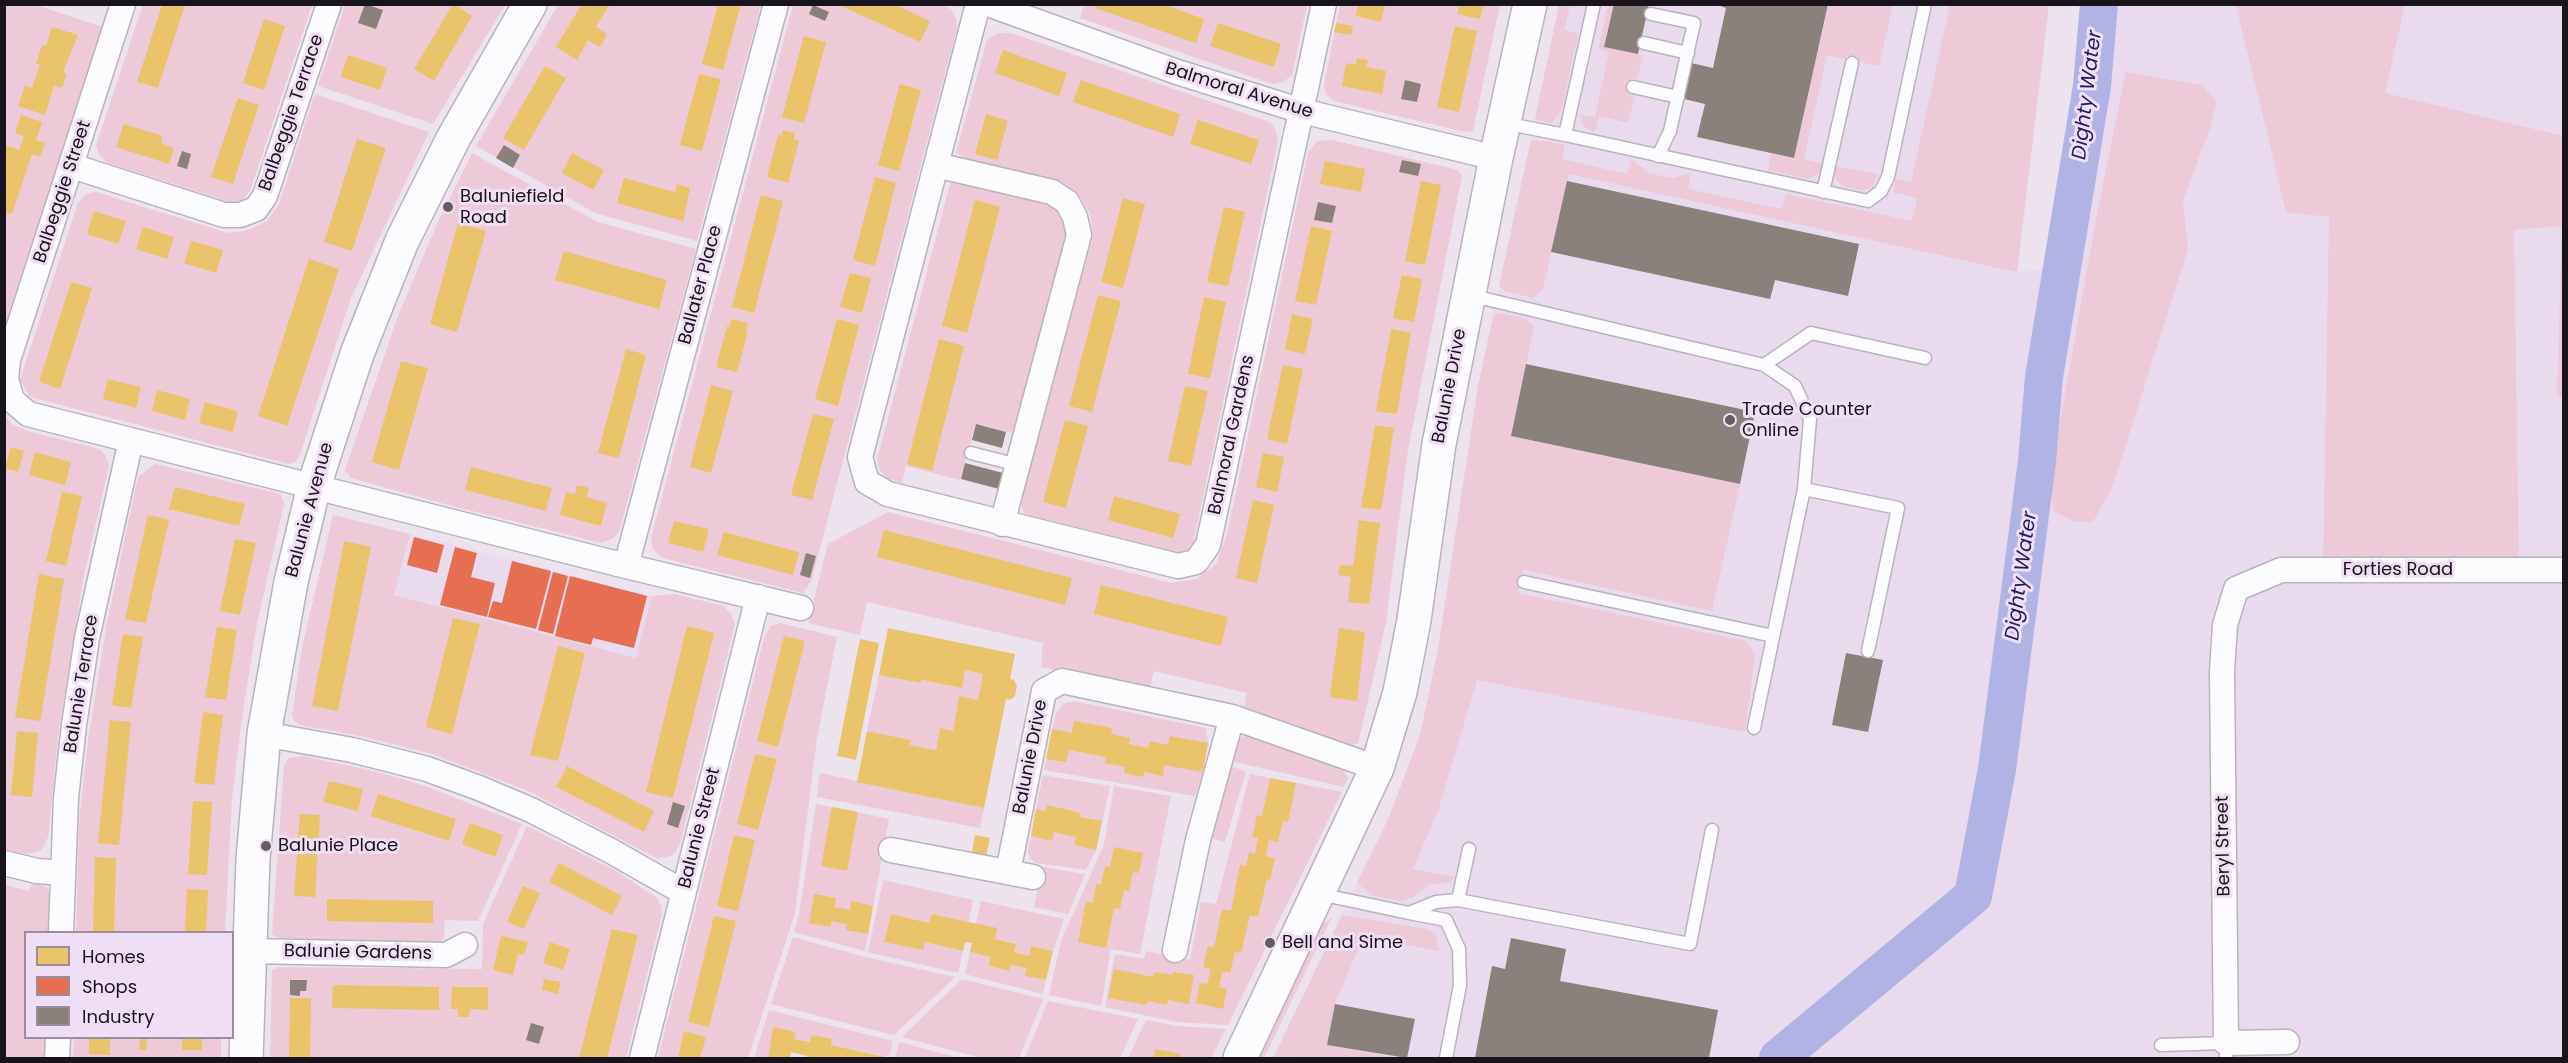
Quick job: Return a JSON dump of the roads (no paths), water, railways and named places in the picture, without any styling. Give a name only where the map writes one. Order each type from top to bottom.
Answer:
[{"type":"street","name":"Balbeggie Street","points":[[5,379],[8,360],[123,4]]},
{"type":"street","name":"Balbeggie Terrace","points":[[72,166],[224,215],[240,215],[256,209],[265,196],[329,4]]},
{"type":"street","name":"Balunie Avenue","points":[[246,1059],[257,789],[288,593],[314,486],[357,354],[402,242],[453,139],[530,4]]},
{"type":"street","name":"Ballater Place","points":[[626,566],[776,4]]},
{"type":"street","name":"Balmoral Gardens","points":[[978,4],[860,457],[867,483],[888,494],[1178,566],[1196,562],[1208,545],[1324,4]]},
{"type":"street","name":"Balmoral Avenue","points":[[988,4],[1177,72],[1302,111],[1496,158]]},
{"type":"street","name":"Balunie Drive","points":[[1240,1059],[1377,768],[1400,692],[1412,630],[1439,444],[1496,158],[1530,4]]},
{"type":"street","points":[[936,165],[1052,192],[1067,202],[1075,218],[1079,235],[1002,524]]},
{"type":"street","points":[[5,379],[12,400],[28,414],[626,566],[801,608]]},
{"type":"street","name":"Balunie Terrace","points":[[61,931],[66,798],[79,692],[101,568],[130,440]]},
{"type":"street","name":"Forties Road","points":[[2236,589],[2281,570],[2564,570]]},
{"type":"street","name":"Beryl Street","points":[[2226,1051],[2222,672],[2225,625],[2236,589]]},
{"type":"street","name":"Balunie Street","points":[[642,1059],[758,597]]},
{"type":"street","name":"Balunie Drive","points":[[1008,872],[1044,690],[1062,681],[1232,717],[1377,768]]},
{"type":"street","points":[[1175,950],[1198,840],[1232,717]]},
{"type":"street","points":[[264,734],[362,753],[427,769],[479,788],[531,810],[683,892]]},
{"type":"street","points":[[891,850],[1033,877]]},
{"type":"street","points":[[4,863],[36,871],[63,873]]},
{"type":"street","name":"Balunie Gardens","points":[[249,951],[446,955],[465,945]]},
{"type":"street","points":[[57,1059],[58,1039]]},
{"type":"street","points":[[2226,1051],[2287,1042]]},
{"type":"lane","points":[[1565,135],[1594,4]]},
{"type":"lane","points":[[1504,123],[1868,201],[1881,191],[1888,177],[1925,4]]},
{"type":"lane","points":[[1651,14],[1694,23],[1670,131],[1658,156]]},
{"type":"lane","points":[[1644,43],[1688,52]]},
{"type":"lane","points":[[1823,192],[1852,63]]},
{"type":"lane","points":[[1633,87],[1678,97]]},
{"type":"lane","points":[[1468,294],[1764,365],[1795,386],[1810,419],[1804,489],[1754,728]]},
{"type":"lane","points":[[1764,365],[1811,333],[1925,358]]},
{"type":"lane","points":[[971,453],[1018,465]]},
{"type":"lane","points":[[1804,489],[1898,508],[1868,651]]},
{"type":"lane","points":[[1524,582],[1773,636]]},
{"type":"lane","points":[[1409,913],[1436,902],[1458,900],[1690,944],[1713,830]]},
{"type":"lane","points":[[1458,900],[1468,849]]},
{"type":"lane","points":[[1318,894],[1446,920],[1459,949],[1460,985],[1446,1059]]},
{"type":"lane","points":[[2162,1045],[2226,1051]]},
{"type":"waterway","name":"Dighty Water","points":[[1778,1058],[1973,896],[1997,769],[2037,461],[2044,377],[2092,86],[2099,4]]},
{"type":"place","name":"Baluniefield Road","points":[[448,207]]},
{"type":"place","name":"Trade Counter Online","points":[[1730,420]]},
{"type":"place","name":"Balunie Place","points":[[266,846]]},
{"type":"place","name":"Bell and Sime","points":[[1270,943]]}]
